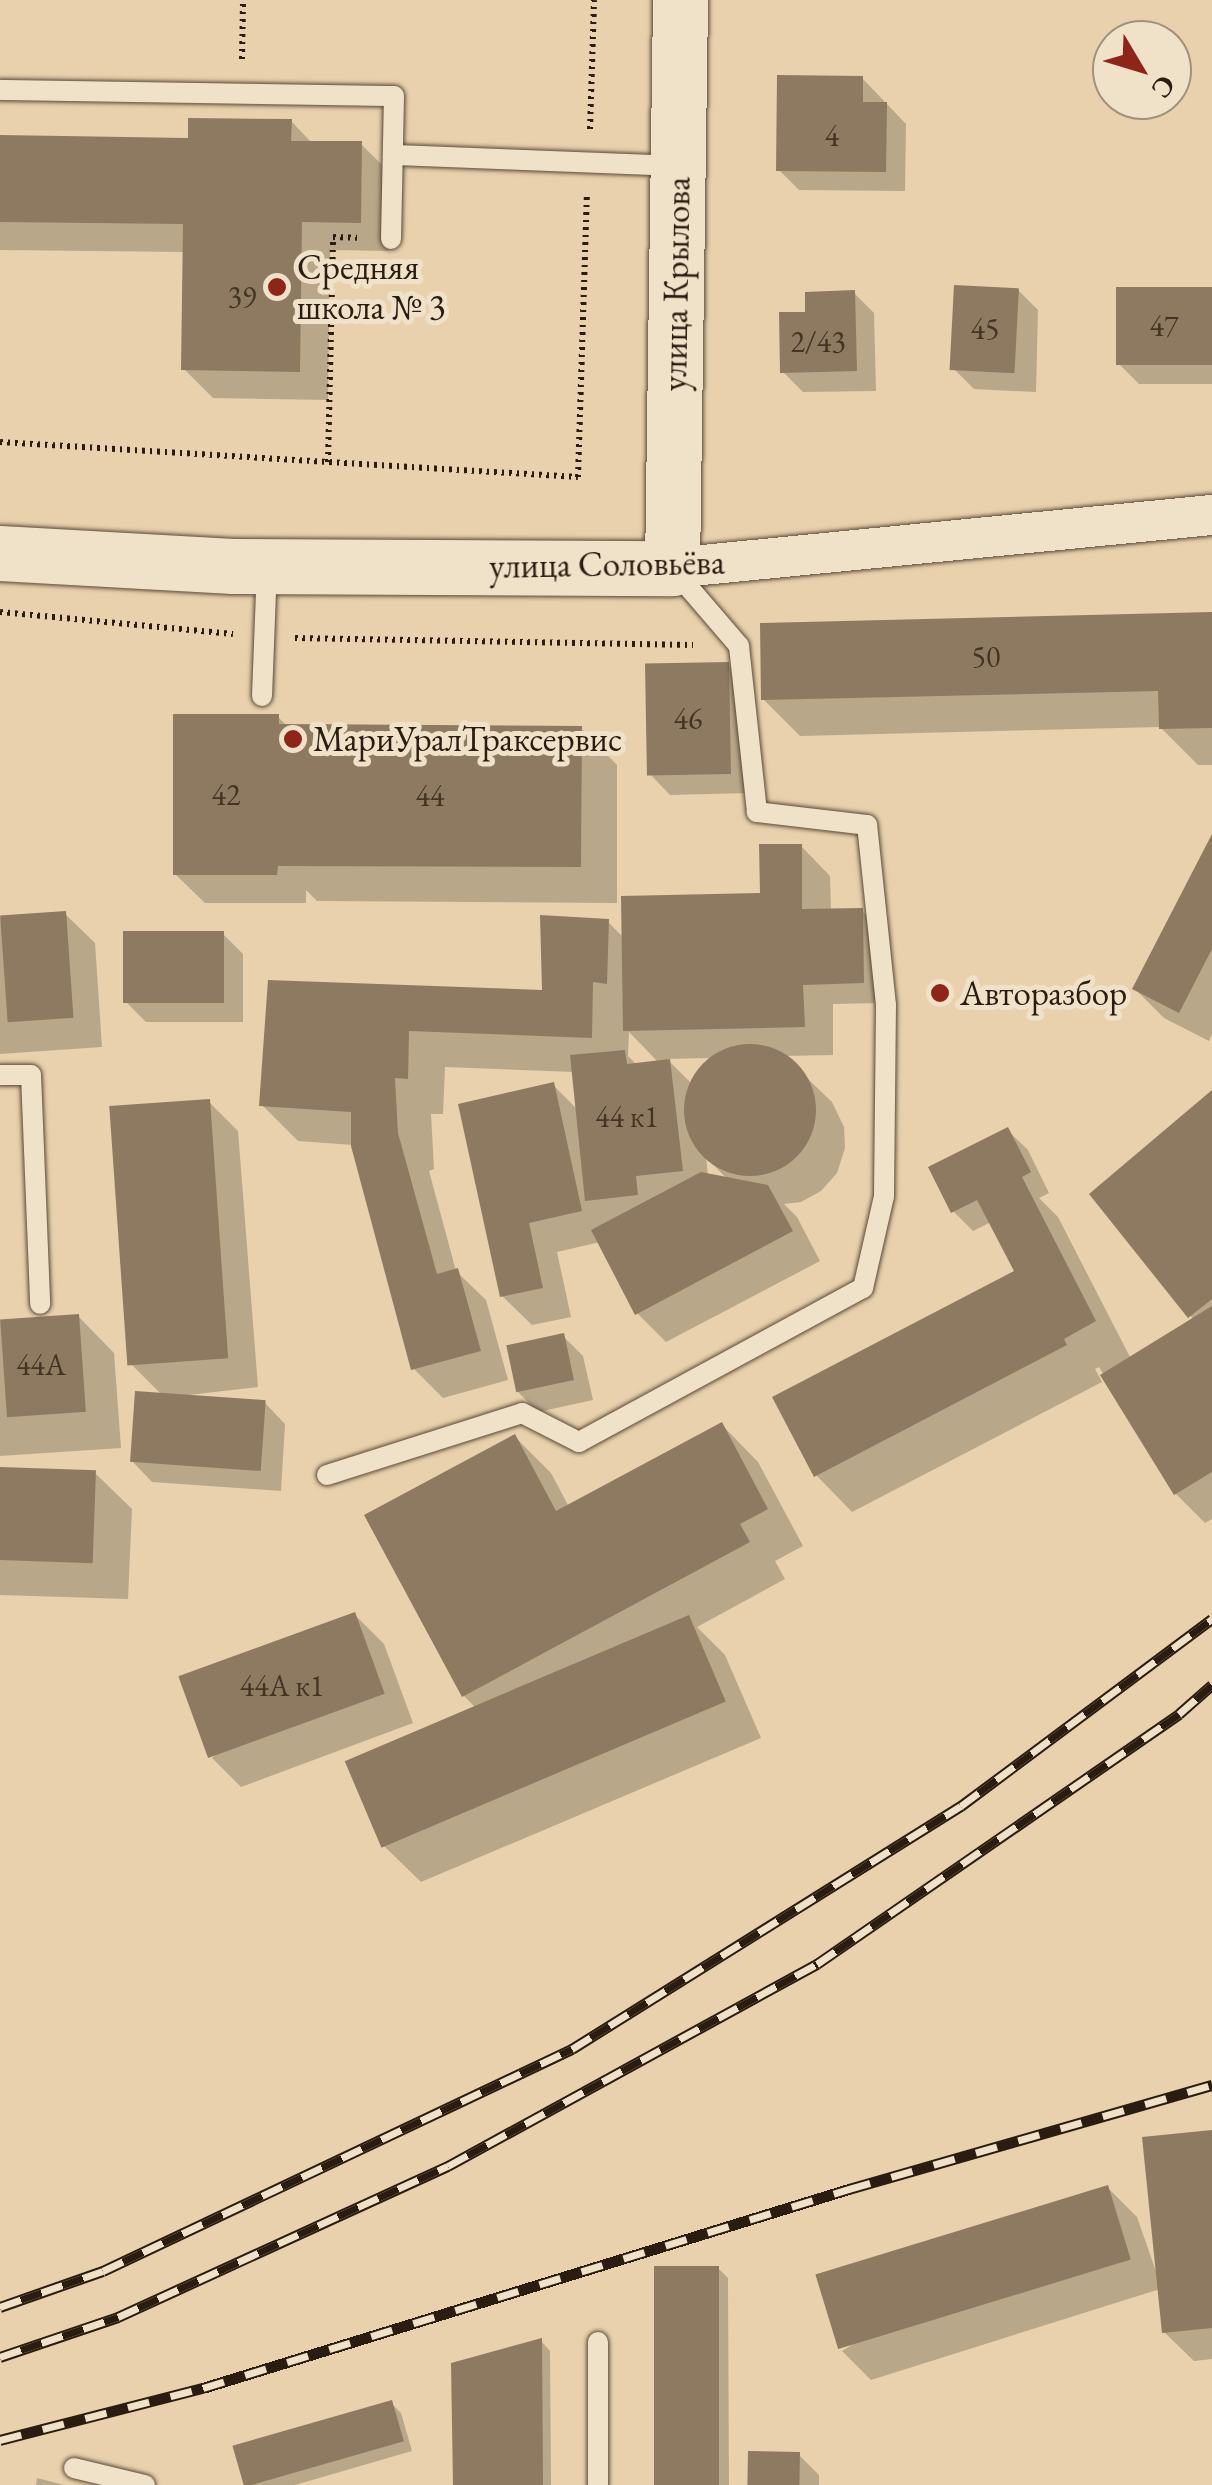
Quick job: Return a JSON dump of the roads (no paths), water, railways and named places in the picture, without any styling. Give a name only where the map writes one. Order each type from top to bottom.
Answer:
[{"type":"main road","name":"улица Крылова","points":[[672,568],[680,0]]},
{"type":"main road","name":"улица Соловьёва","points":[[0,553],[267,566],[672,568]]},
{"type":"street","name":"улица Соловьёва","points":[[672,568],[1212,514]]},
{"type":"lane","points":[[0,90],[394,96],[391,239]]},
{"type":"lane","points":[[393,155],[678,166]]},
{"type":"lane","points":[[262,696],[267,566]]},
{"type":"lane","points":[[327,1475],[522,1413],[578,1442],[863,1288],[884,1196],[886,1024],[867,825],[757,812],[739,646],[672,568]]},
{"type":"lane","points":[[0,1075],[32,1075],[40,1304]]},
{"type":"lane","points":[[598,2342],[598,2485]]},
{"type":"lane","points":[[74,2468],[145,2485]]},
{"type":"railway","points":[[0,2307],[103,2271],[572,2049],[961,1806],[1212,1619]]},
{"type":"railway","points":[[0,2357],[118,2317],[448,2166],[817,1964],[1179,1714],[1212,1685]]},
{"type":"railway","points":[[0,2440],[203,2388],[849,2189],[1212,2085]]},
{"type":"place","name":"Средняя школа № 3","points":[[277,287]]},
{"type":"place","name":"МариУралТраксервис","points":[[293,739]]},
{"type":"place","name":"Авторазбор","points":[[940,993]]}]
